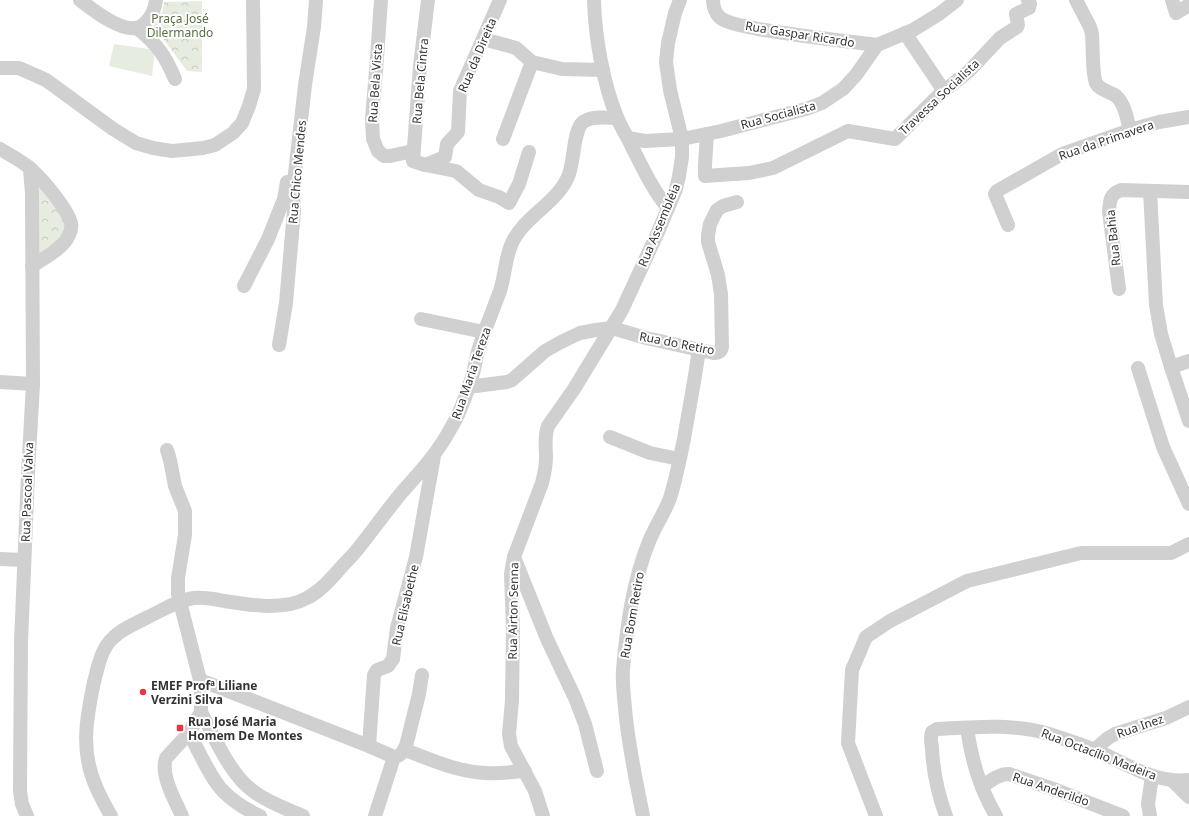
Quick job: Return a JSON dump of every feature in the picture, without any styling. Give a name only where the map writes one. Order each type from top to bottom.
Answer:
[{"type":"street","points":[[80,0],[104,18],[124,27],[130,28],[137,28],[149,19],[153,12],[156,0]]},
{"type":"street","points":[[0,68],[19,68],[46,80],[113,129],[136,143],[172,151],[203,148],[215,145],[233,133],[242,123],[254,89],[253,0]]},
{"type":"street","name":"Rua Chico Mendes","points":[[279,345],[286,303],[294,211],[293,191],[305,86],[314,27],[316,0]]},
{"type":"street","name":"Rua Bela Vista","points":[[381,0],[378,58],[372,119],[373,139],[378,151],[384,156],[417,159]]},
{"type":"street","name":"Rua Bela Cintra","points":[[417,159],[420,66],[428,0]]},
{"type":"street","name":"Rua da Direita","points":[[417,159],[445,157],[447,144],[458,132],[460,91],[500,0]]},
{"type":"street","points":[[594,0],[594,17],[603,70],[617,118],[651,185],[668,208]]},
{"type":"street","name":"Rua Assembléia","points":[[612,328],[622,310],[668,208],[680,176],[682,139],[670,90],[666,62],[668,42],[675,13],[680,0]]},
{"type":"street","name":"Rua Gaspar Ricardo","points":[[713,0],[713,5],[718,15],[722,19],[740,25],[775,32],[877,45]]},
{"type":"street","points":[[877,45],[913,30],[939,14],[957,0]]},
{"type":"street","points":[[1076,0],[1092,34],[1096,82],[1101,88],[1115,94],[1119,98],[1130,130]]},
{"type":"street","name":"Travessa Socialista","points":[[707,134],[705,176],[749,173],[773,168],[848,131],[895,139],[944,91],[970,71],[1000,38],[1017,27],[1016,14],[1029,3]]},
{"type":"street","points":[[1174,6],[1189,5]]},
{"type":"street","points":[[137,28],[150,39],[163,54],[175,79]]},
{"type":"street","points":[[905,33],[944,91]]},
{"type":"street","points":[[483,39],[516,48],[532,62],[562,69],[603,70]]},
{"type":"street","name":"Rua Socialista","points":[[628,138],[645,141],[682,139],[806,109],[822,103],[843,89],[856,75],[877,45]]},
{"type":"street","points":[[504,139],[532,62]]},
{"type":"street","name":"Rua da Primavera","points":[[1008,225],[995,194],[997,191],[1062,154],[1130,130],[1159,122],[1189,117]]},
{"type":"street","name":"Rua Maria Tereza","points":[[111,816],[96,788],[86,750],[85,733],[96,674],[103,651],[108,643],[114,636],[123,630],[180,601],[206,598],[242,604],[275,606],[306,600],[319,590],[356,550],[388,509],[434,456],[451,428],[458,415],[484,332],[500,291],[511,244],[521,230],[558,193],[568,179],[571,170],[577,133],[581,125],[584,122],[594,118],[617,118]]},
{"type":"street","points":[[244,286],[268,239],[284,200],[291,160],[299,144]]},
{"type":"street","points":[[0,149],[30,168],[63,208],[71,225],[70,234],[61,246],[32,266]]},
{"type":"street","points":[[417,159],[456,171],[480,190],[499,197],[509,203],[519,184],[529,152]]},
{"type":"street","name":"Rua Pascoal Valva","points":[[27,816],[22,804],[20,792],[21,642],[33,384],[32,194],[30,168]]},
{"type":"street","name":"Rua Bahia","points":[[1119,289],[1109,210],[1112,194],[1121,190],[1189,192]]},
{"type":"street","points":[[1150,191],[1156,305],[1171,367],[1189,421]]},
{"type":"street","name":"Rua do Retiro","points":[[612,328],[646,338],[718,353],[721,351],[721,294],[718,275],[708,242],[708,234],[710,224],[717,210],[723,206],[737,202]]},
{"type":"street","points":[[421,319],[484,332]]},
{"type":"street","points":[[468,387],[512,380],[544,351],[560,342],[580,333],[612,328]]},
{"type":"street","name":"Rua Airton Senna","points":[[543,816],[536,791],[511,746],[509,734],[512,700],[513,628],[511,574],[514,557],[545,472],[545,433],[548,426],[574,389],[612,328]]},
{"type":"street","name":"Rua Bom Retiro","points":[[643,816],[626,723],[623,692],[623,670],[633,600],[639,571],[650,539],[670,499],[680,459],[694,387],[699,349]]},
{"type":"street","points":[[1171,367],[1189,361]]},
{"type":"street","points":[[1138,368],[1163,447],[1189,504]]},
{"type":"street","points":[[0,382],[33,384]]},
{"type":"street","points":[[610,437],[650,454],[680,459]]},
{"type":"street","points":[[167,450],[175,486],[185,511],[186,522],[178,578],[178,594],[200,680],[200,712],[189,733],[166,758],[164,763],[167,780],[182,816]]},
{"type":"street","name":"Rua Elisabethe","points":[[369,746],[374,676],[377,670],[388,666],[393,659],[398,628],[416,558],[434,456]]},
{"type":"street","points":[[876,816],[848,743],[852,670],[866,637],[890,621],[967,581],[1081,553],[1171,553],[1189,544]]},
{"type":"street","points":[[514,557],[547,639],[575,698],[585,724],[597,771]]},
{"type":"street","points":[[0,559],[24,560]]},
{"type":"street","points":[[375,816],[414,718],[422,675]]},
{"type":"street","points":[[200,680],[369,746],[472,772],[486,773],[525,771]]},
{"type":"street","name":"Rua Inez","points":[[1094,750],[1115,734],[1166,718],[1189,707]]},
{"type":"street","points":[[200,712],[234,772],[248,787],[263,797],[303,816]]},
{"type":"street","name":"Rua Octacílio Madeira","points":[[946,816],[937,786],[932,755],[931,735],[932,732],[937,729],[999,726],[1026,728],[1094,750],[1152,776],[1172,780],[1189,780]]},
{"type":"street","points":[[966,728],[970,752],[975,769],[988,803],[996,816]]},
{"type":"street","points":[[189,733],[223,792],[260,816]]},
{"type":"street","name":"Rua Anderildo","points":[[982,787],[992,779],[1009,774],[1056,790],[1123,816]]},
{"type":"street","points":[[1150,816],[1148,804],[1152,776]]},
{"type":"street","points":[[1172,780],[1189,797]]},
{"type":"green space","name":"Praça José Dilermando","points":[[202,1],[202,72],[187,71],[153,25],[161,15],[164,2]]},
{"type":"green space","points":[[114,44],[155,50],[152,76],[109,66]]},
{"type":"green space","points":[[37,183],[64,218],[66,226],[60,240],[33,258]]},
{"type":"place","name":"EMEF Profª Liliane Verzini Silva","points":[[143,692]]},
{"type":"place","name":"Rua José Maria Homem De Montes","points":[[180,728]]}]
